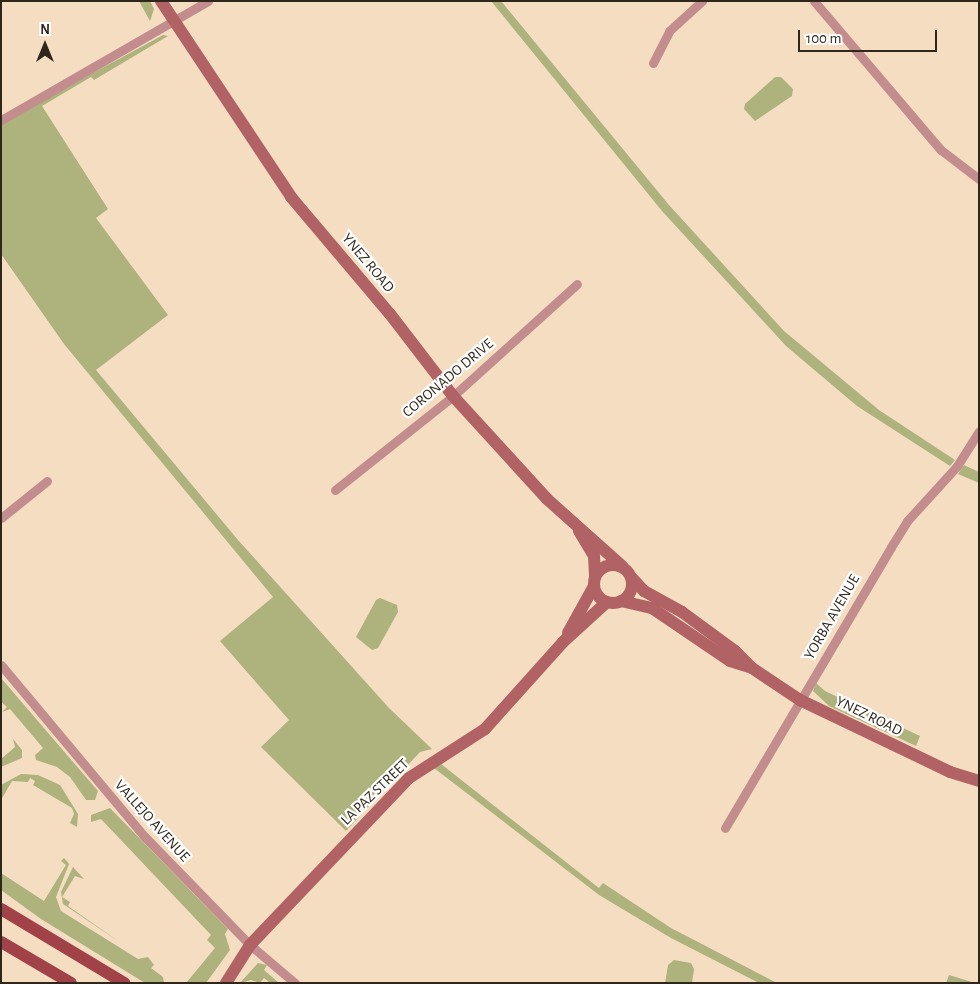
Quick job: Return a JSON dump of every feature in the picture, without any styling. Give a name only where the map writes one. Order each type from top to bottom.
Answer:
[{"type":"main road","name":"YNEZ ROAD","points":[[161,1],[173,23],[291,197],[390,314],[452,396],[575,525],[594,556],[595,581]]},
{"type":"main road","name":"YNEZ ROAD","points":[[575,525],[592,536],[622,566]]},
{"type":"main road","points":[[608,565],[622,566],[631,578],[630,594],[621,601],[608,602],[598,596],[595,581],[608,565]]},
{"type":"main road","name":"YNEZ ROAD","points":[[631,578],[644,591],[682,612],[735,651],[752,668],[800,700],[950,772],[979,781]]},
{"type":"main road","name":"LA PAZ STREET","points":[[563,642],[595,581]]},
{"type":"main road","name":"YNEZ ROAD","points":[[621,601],[652,608],[730,661],[752,668]]},
{"type":"main road","name":"LA PAZ STREET","points":[[226,983],[250,945],[409,778],[485,729],[563,642],[608,602]]},
{"type":"main road","points":[[1,909],[124,983]]},
{"type":"main road","points":[[1,942],[71,983]]},
{"type":"street","points":[[1,120],[173,23],[208,1]]},
{"type":"street","points":[[653,64],[669,31],[702,1]]},
{"type":"street","points":[[814,1],[941,150],[979,178]]},
{"type":"street","name":"CORONADO DRIVE","points":[[335,490],[452,396],[577,284]]},
{"type":"street","name":"YORBA AVENUE","points":[[724,828],[908,521],[957,466],[979,432]]},
{"type":"street","points":[[1,518],[47,481]]},
{"type":"street","name":"VALLEJO AVENUE","points":[[1,665],[144,836],[250,945],[295,983]]},
{"type":"green space","points":[[139,1],[150,1],[154,9],[150,21]]},
{"type":"green space","points":[[491,1],[501,1],[669,205],[784,331],[879,410],[955,460],[950,466],[857,406],[786,346],[662,211]]},
{"type":"green space","points":[[163,35],[168,36],[94,80],[91,77],[42,106],[108,209],[96,218],[168,315],[96,370],[238,540],[389,708],[432,749],[420,752],[346,831],[261,747],[289,720],[220,641],[273,597],[64,344],[1,254],[1,123]]},
{"type":"green space","points":[[775,77],[781,77],[793,89],[792,96],[755,121],[744,109],[745,104]]},
{"type":"green space","points":[[964,465],[979,472],[979,483],[958,474]]},
{"type":"green space","points":[[380,598],[397,605],[398,612],[378,648],[372,650],[356,637],[376,600]]},
{"type":"green space","points":[[1,678],[98,791],[95,800],[86,800],[70,777],[57,767],[36,760],[35,755],[43,748],[10,709],[2,712],[7,707],[1,702]]},
{"type":"green space","points":[[816,683],[825,691],[920,736],[916,746],[829,706],[813,691]]},
{"type":"green space","points":[[13,739],[22,750],[22,758],[1,767],[1,759],[15,747]]},
{"type":"green space","points":[[441,764],[599,888],[603,883],[671,928],[777,983],[759,983],[671,938],[599,895],[434,768]]},
{"type":"green space","points":[[21,774],[38,775],[60,785],[78,814],[77,827],[70,823],[74,814],[72,808],[33,785],[35,781],[30,778],[28,782],[12,781],[1,800],[1,785]]},
{"type":"green space","points":[[110,808],[228,929],[225,934],[230,950],[206,983],[186,983],[215,948],[207,940],[211,935],[101,819],[91,822],[91,815]]},
{"type":"green space","points":[[64,858],[69,864],[56,897],[61,911],[138,959],[148,957],[154,965],[151,968],[163,977],[164,983],[145,983],[41,919],[1,890],[1,873],[44,901],[66,865],[61,861]]},
{"type":"green space","points":[[73,867],[84,879],[75,876],[62,897],[70,902],[68,906],[121,943],[63,904],[61,892]]},
{"type":"green space","points":[[674,960],[691,963],[694,969],[692,983],[665,983],[668,965]]},
{"type":"green space","points":[[258,963],[267,965],[264,970],[279,983],[270,983],[264,978],[260,983],[251,980],[240,983]]},
{"type":"green space","points":[[949,975],[975,983],[946,983]]}]
